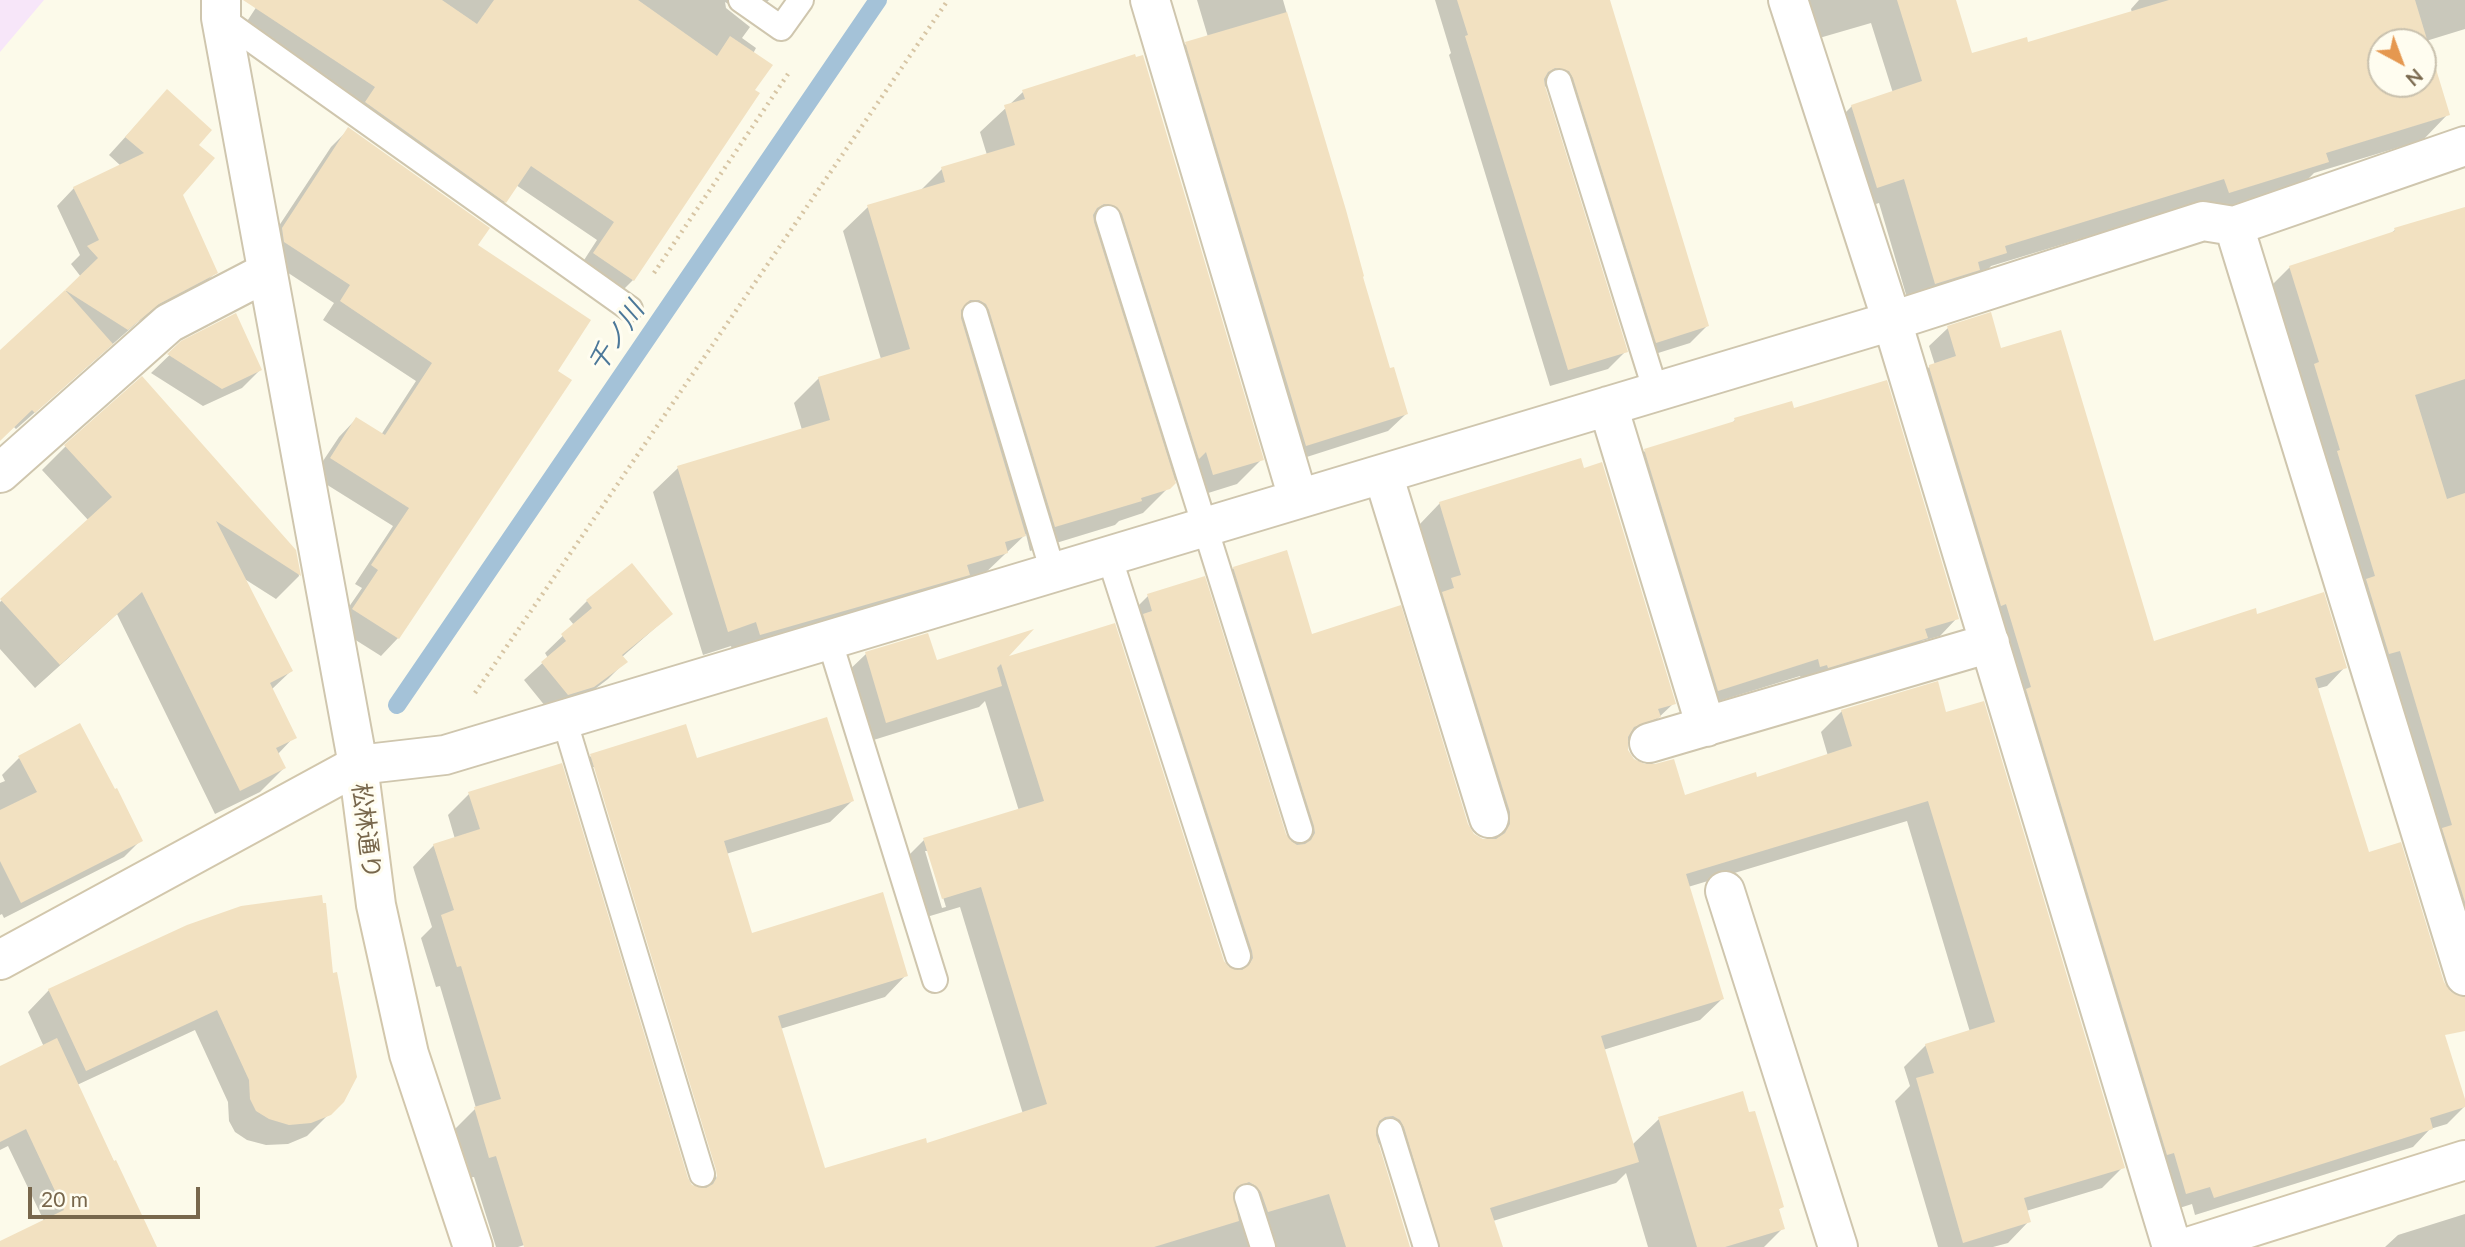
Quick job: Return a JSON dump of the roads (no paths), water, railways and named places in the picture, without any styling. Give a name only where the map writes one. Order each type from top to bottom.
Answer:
[{"type":"street","points":[[1150,0],[1298,498]]},
{"type":"street","points":[[1788,0],[1892,321],[2172,1247]]},
{"type":"street","points":[[221,9],[358,765],[445,755],[1892,321],[2203,221],[2234,226],[2465,146]]},
{"type":"street","points":[[2234,226],[2465,976]]},
{"type":"street","points":[[0,473],[169,323],[267,272]]},
{"type":"street","points":[[1608,406],[1706,727]]},
{"type":"street","points":[[1383,474],[1489,818]]},
{"type":"street","points":[[1649,743],[1990,643]]},
{"type":"street","name":"松林通り","points":[[0,960],[358,765],[376,905],[409,1054],[473,1247]]},
{"type":"street","points":[[1725,891],[1838,1247]]},
{"type":"street","points":[[2188,1247],[2465,1160]]},
{"type":"lane","points":[[741,0],[782,28],[801,0]]},
{"type":"lane","points":[[221,9],[630,309]]},
{"type":"lane","points":[[1559,82],[1656,392]]},
{"type":"lane","points":[[1108,218],[1300,830]]},
{"type":"lane","points":[[975,314],[1054,572]]},
{"type":"lane","points":[[1108,556],[1238,956]]},
{"type":"lane","points":[[830,639],[935,980]]},
{"type":"lane","points":[[564,719],[702,1174]]},
{"type":"lane","points":[[1390,1131],[1426,1247]]},
{"type":"lane","points":[[1247,1197],[1263,1247]]},
{"type":"waterway","name":"千ノ川","points":[[397,705],[878,0]]}]
